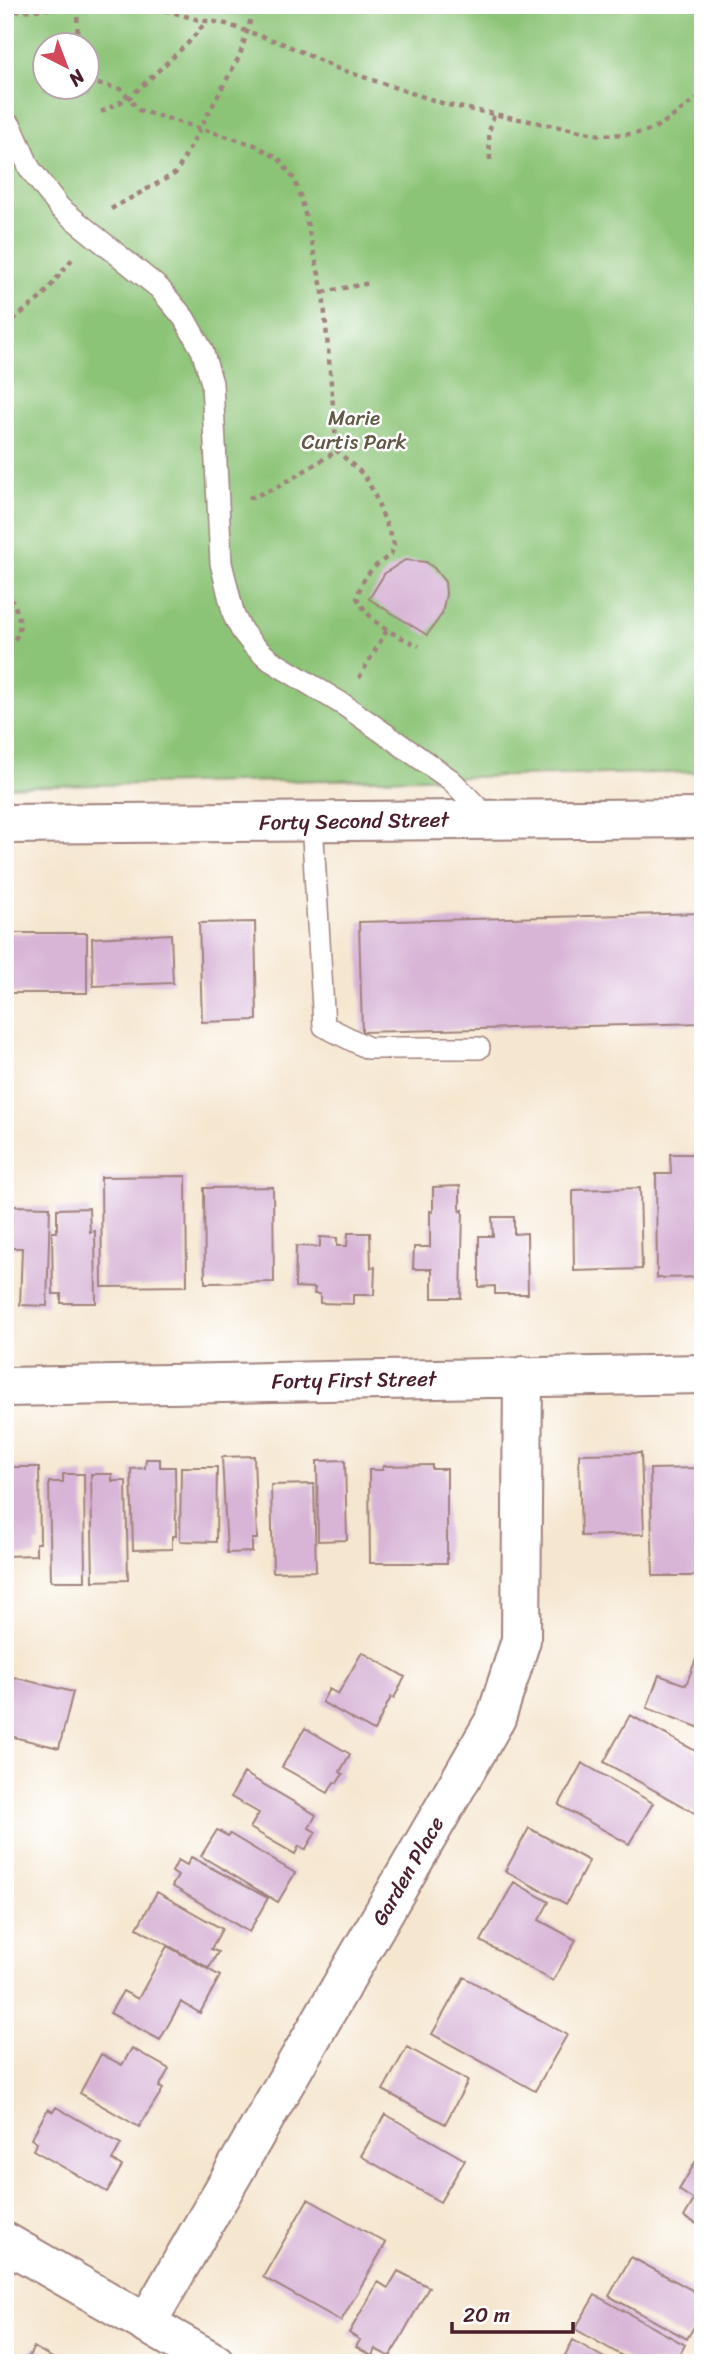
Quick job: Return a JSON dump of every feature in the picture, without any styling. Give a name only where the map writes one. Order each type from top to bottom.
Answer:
[{"type":"street","name":"Forty Second Street","points":[[5,824],[703,818]]},
{"type":"street","name":"Forty First Street","points":[[5,1387],[703,1374]]},
{"type":"street","name":"Garden Place","points":[[146,2324],[496,1718],[521,1640],[523,1376]]},
{"type":"street","points":[[5,2242],[215,2363]]},
{"type":"lane","points":[[11,126],[30,169],[60,208],[159,288],[184,318],[202,350],[212,383],[221,563],[234,616],[242,631],[253,645],[271,660],[344,705],[451,780],[489,818]]},
{"type":"lane","points":[[312,821],[324,1026],[368,1048],[479,1048]]},
{"type":"path","points":[[111,209],[176,173],[240,55],[256,5]]},
{"type":"path","points":[[5,12],[77,7],[168,11],[223,23],[284,44],[348,72],[448,105],[600,135],[634,134],[651,130],[703,94]]},
{"type":"path","points":[[77,7],[78,32]]},
{"type":"path","points":[[101,111],[129,98],[189,42],[207,21]]},
{"type":"path","points":[[102,85],[121,89],[139,110],[255,145],[279,159],[294,179],[324,292],[337,451],[364,475],[394,544],[391,555],[375,565],[360,583],[358,598],[367,614],[387,630],[419,646]]},
{"type":"path","points":[[490,160],[489,132],[494,114]]},
{"type":"path","points":[[5,326],[42,297],[67,266]]},
{"type":"path","points":[[324,292],[370,283]]},
{"type":"path","points":[[217,507],[276,488],[337,451]]},
{"type":"path","points":[[5,589],[19,613],[20,623],[16,640],[5,648]]},
{"type":"path","points":[[344,705],[387,630]]},
{"type":"green space","name":"Marie Curtis Park","points":[[5,5],[703,5],[703,772],[5,787]]},
{"type":"building","points":[[405,560],[426,562],[445,582],[446,594],[442,614],[427,635],[369,599],[385,573]]},
{"type":"building","points":[[703,913],[703,1023],[362,1032],[359,922]]},
{"type":"building","points":[[255,922],[257,1020],[202,1022],[199,923]]},
{"type":"building","points":[[8,933],[87,933],[87,993],[8,993]]},
{"type":"building","points":[[171,934],[173,983],[93,986],[92,938]]},
{"type":"building","points":[[670,1154],[703,1154],[703,1277],[657,1278],[656,1174],[671,1174]]},
{"type":"building","points":[[186,1176],[187,1286],[102,1287],[101,1177]]},
{"type":"building","points":[[460,1186],[460,1211],[463,1210],[461,1298],[432,1298],[432,1269],[413,1269],[414,1247],[430,1247],[433,1187]]},
{"type":"building","points":[[273,1187],[274,1282],[205,1283],[204,1188]]},
{"type":"building","points":[[640,1188],[642,1269],[574,1271],[573,1190]]},
{"type":"building","points":[[12,1206],[50,1207],[47,1306],[20,1305],[22,1248],[11,1248]]},
{"type":"building","points":[[89,1208],[90,1232],[95,1231],[96,1303],[61,1303],[61,1294],[53,1294],[52,1232],[57,1232],[57,1209]]},
{"type":"building","points":[[492,1217],[514,1217],[514,1234],[527,1233],[528,1294],[495,1294],[495,1286],[479,1287],[479,1236],[493,1236]]},
{"type":"building","points":[[5,1222],[8,1222],[8,1295],[5,1295]]},
{"type":"building","points":[[348,1233],[370,1233],[371,1268],[375,1267],[374,1295],[353,1295],[353,1304],[320,1303],[320,1294],[314,1294],[315,1288],[295,1287],[296,1246],[320,1247],[320,1237],[337,1238],[337,1246],[347,1246]]},
{"type":"building","points":[[641,1453],[644,1534],[581,1536],[579,1454]]},
{"type":"building","points":[[254,1456],[257,1539],[252,1539],[252,1552],[227,1553],[222,1457]]},
{"type":"building","points":[[146,1459],[160,1459],[160,1467],[175,1467],[176,1536],[172,1536],[172,1549],[133,1550],[131,1469],[145,1468]]},
{"type":"building","points":[[345,1460],[347,1540],[318,1541],[317,1461]]},
{"type":"building","points":[[432,1465],[432,1469],[447,1469],[447,1563],[370,1563],[369,1470],[382,1470],[383,1466]]},
{"type":"building","points":[[5,1467],[39,1467],[40,1543],[36,1543],[36,1555],[5,1556]]},
{"type":"building","points":[[181,1467],[217,1467],[216,1542],[180,1541]]},
{"type":"building","points":[[703,1468],[703,1576],[653,1576],[650,1469]]},
{"type":"building","points":[[63,1474],[84,1474],[85,1581],[51,1581],[49,1482],[63,1482]]},
{"type":"building","points":[[91,1474],[112,1474],[112,1481],[126,1481],[128,1580],[93,1581]]},
{"type":"building","points":[[314,1484],[316,1571],[273,1572],[271,1485]]},
{"type":"building","points":[[362,1652],[405,1677],[394,1698],[391,1697],[374,1731],[322,1702],[329,1689],[338,1694]]},
{"type":"building","points":[[696,1659],[703,1662],[703,1729],[647,1708],[659,1675],[686,1685]]},
{"type":"building","points":[[5,1675],[73,1692],[59,1748],[5,1735]]},
{"type":"building","points":[[630,1715],[703,1755],[703,1811],[700,1816],[604,1762]]},
{"type":"building","points":[[305,1728],[350,1754],[340,1772],[343,1774],[337,1783],[334,1782],[328,1793],[282,1767]]},
{"type":"building","points":[[582,1763],[653,1803],[629,1844],[559,1805]]},
{"type":"building","points":[[244,1773],[316,1815],[309,1828],[316,1832],[305,1850],[299,1846],[295,1854],[250,1828],[259,1813],[231,1797]]},
{"type":"building","points":[[529,1828],[589,1861],[566,1904],[505,1871]]},
{"type":"building","points":[[217,1830],[228,1836],[230,1834],[295,1873],[278,1902],[201,1856]]},
{"type":"building","points":[[191,1857],[268,1898],[249,1932],[172,1886],[178,1876],[172,1872],[178,1860],[187,1865]]},
{"type":"building","points":[[514,1882],[549,1902],[539,1920],[576,1940],[553,1981],[481,1941]]},
{"type":"building","points":[[157,1892],[222,1929],[211,1949],[218,1952],[209,1968],[137,1928]]},
{"type":"building","points":[[167,1946],[220,1976],[200,2013],[181,2002],[160,2040],[110,2013],[123,1991],[138,1999]]},
{"type":"building","points":[[464,1977],[567,2035],[535,2091],[432,2034]]},
{"type":"building","points":[[407,2047],[468,2081],[445,2124],[383,2090]]},
{"type":"building","points":[[132,2048],[169,2069],[159,2087],[163,2089],[139,2127],[80,2093],[101,2054],[122,2065]]},
{"type":"building","points":[[56,2107],[121,2144],[112,2160],[122,2166],[107,2192],[33,2150],[37,2143],[31,2139],[48,2109],[53,2112]]},
{"type":"building","points":[[385,2114],[465,2160],[440,2202],[361,2156]]},
{"type":"building","points":[[703,2149],[703,2227],[684,2217],[694,2200],[679,2190]]},
{"type":"building","points":[[308,2199],[386,2243],[341,2321],[263,2277]]},
{"type":"building","points":[[631,2257],[703,2296],[703,2311],[687,2339],[609,2296]]},
{"type":"building","points":[[398,2271],[429,2287],[390,2357],[375,2349],[372,2356],[356,2347],[360,2340],[349,2333],[378,2282],[388,2288]]},
{"type":"building","points":[[595,2295],[685,2345],[675,2363],[635,2363],[575,2329]]},
{"type":"building","points":[[573,2340],[613,2363],[561,2363]]},
{"type":"building","points":[[34,2347],[61,2363],[25,2363]]}]
